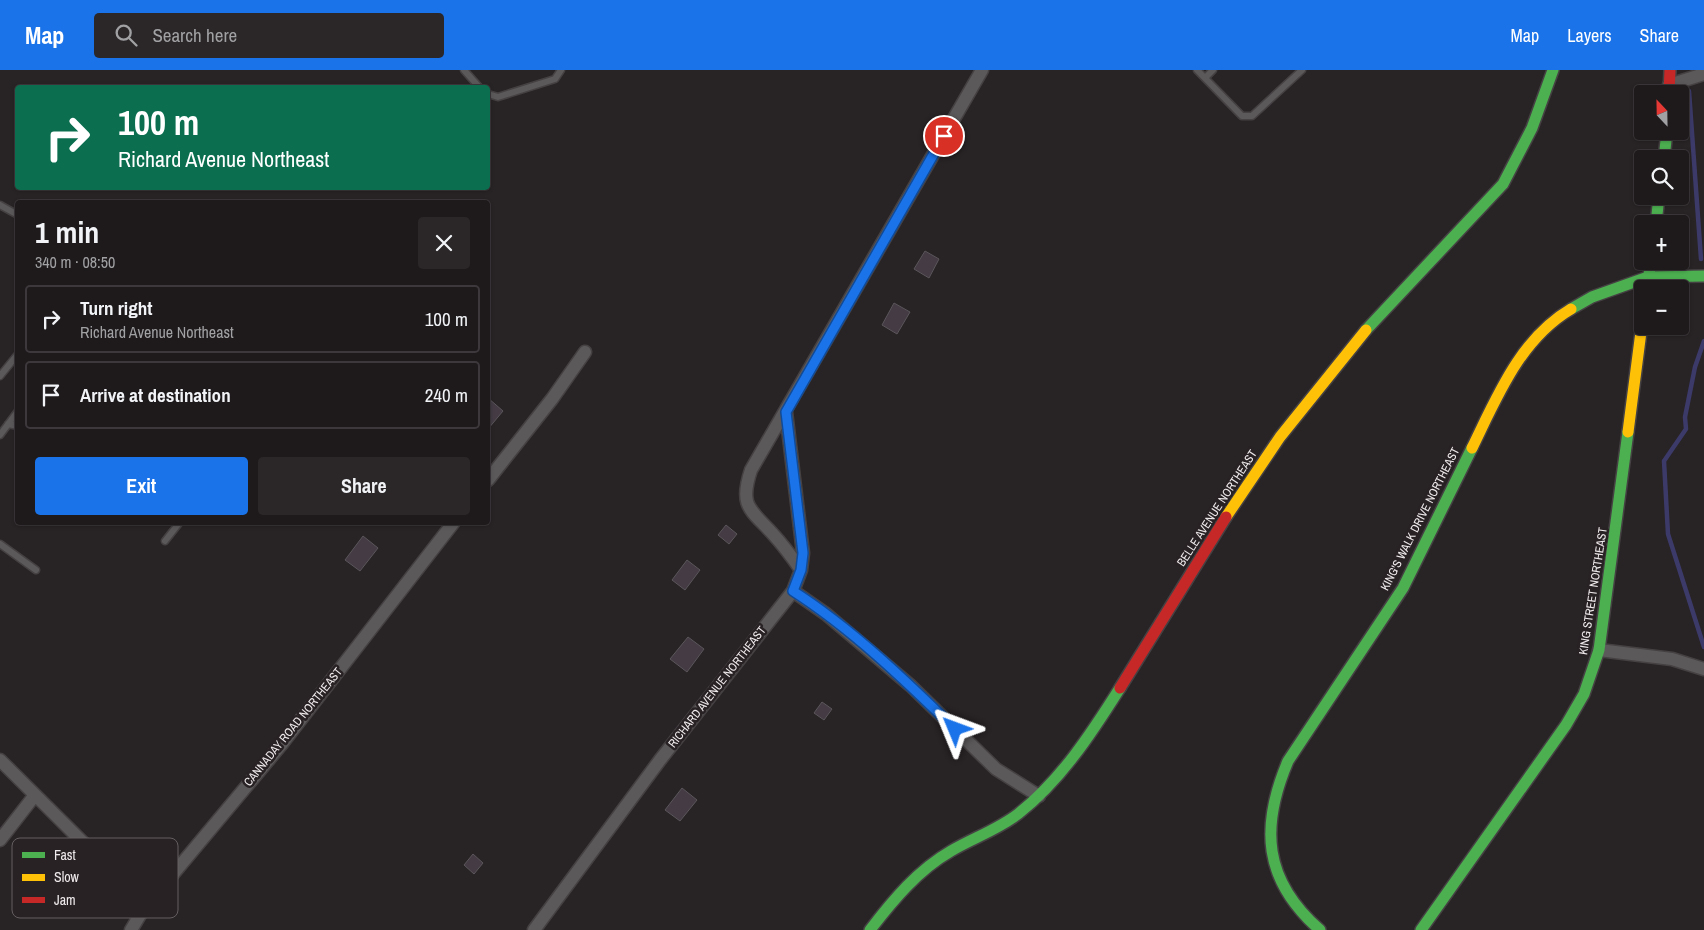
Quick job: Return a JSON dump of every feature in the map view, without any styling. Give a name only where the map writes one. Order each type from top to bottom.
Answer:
[{"type":"street","points":[[801,570],[781,543],[751,513],[745,496],[751,470],[982,70]]},
{"type":"street","name":"BELLE AVENUE NORTHEAST","points":[[870,930],[907,884],[928,866],[1016,816],[1069,763],[1092,733],[1208,544],[1280,437],[1376,318],[1503,184],[1518,162],[1532,131],[1553,70]]},
{"type":"street","points":[[1669,85],[1670,70]]},
{"type":"street","points":[[1678,85],[1704,74]]},
{"type":"street","name":"KING'S WALK DRIVE NORTHEAST","points":[[1672,280],[1704,276]]},
{"type":"street","name":"KING'S WALK DRIVE NORTHEAST","points":[[1320,930],[1296,906],[1282,884],[1274,862],[1270,836],[1271,812],[1277,789],[1288,761],[1402,588],[1505,381],[1529,345],[1558,317],[1592,297],[1634,286]]},
{"type":"street","name":"KING STREET NORTHEAST","points":[[1421,930],[1566,725],[1584,694],[1600,650],[1641,335]]},
{"type":"street","points":[[490,477],[552,399],[585,352]]},
{"type":"street","name":"RICHARD AVENUE NORTHEAST","points":[[534,930],[660,760],[793,591],[801,570],[803,553],[786,412]]},
{"type":"street","name":"CANNADAY ROAD NORTHEAST","points":[[178,868],[281,745],[452,525]]},
{"type":"street","points":[[793,591],[826,614],[911,686],[996,769],[1038,796]]},
{"type":"street","points":[[1600,650],[1672,659],[1701,668]]},
{"type":"street","points":[[0,760],[78,838]]},
{"type":"street","points":[[0,840],[35,795]]},
{"type":"street","name":"CANNADAY ROAD NORTHEAST","points":[[130,930],[138,918]]},
{"type":"lane","points":[[464,70],[477,85]]},
{"type":"lane","points":[[490,95],[498,97],[555,79],[561,70]]},
{"type":"lane","points":[[1197,70],[1242,116],[1252,116],[1302,70]]},
{"type":"lane","points":[[1205,78],[1214,70]]},
{"type":"lane","points":[[0,205],[15,213]]},
{"type":"lane","points":[[0,376],[15,358]]},
{"type":"lane","points":[[0,435],[15,416]]},
{"type":"lane","points":[[8,424],[15,425]]},
{"type":"lane","points":[[166,541],[178,525]]},
{"type":"lane","points":[[0,544],[36,570]]},
{"type":"building","points":[[925,251],[939,259],[929,278],[914,269]]},
{"type":"building","points":[[894,303],[910,312],[897,334],[882,325]]},
{"type":"building","points":[[490,400],[503,411],[490,427]]},
{"type":"building","points":[[726,525],[737,534],[729,544],[718,535]]},
{"type":"building","points":[[363,536],[378,548],[360,571],[345,560]]},
{"type":"building","points":[[687,560],[700,570],[685,590],[672,580]]},
{"type":"building","points":[[688,637],[704,649],[687,672],[670,659]]},
{"type":"building","points":[[822,702],[832,709],[824,720],[814,713]]},
{"type":"building","points":[[682,788],[697,800],[680,821],[665,810]]},
{"type":"building","points":[[473,854],[483,863],[474,874],[464,865]]},
{"type":"waterway","points":[[1689,91],[1701,259]]},
{"type":"waterway","points":[[1704,341],[1695,367],[1685,417],[1686,429],[1664,461],[1668,534],[1704,647]]},
{"type":"traffic: fast","points":[[1366,330],[1503,184],[1532,128],[1553,70]]},
{"type":"traffic: fast","points":[[1665,150],[1666,140]]},
{"type":"traffic: fast","points":[[1657,215],[1658,205]]},
{"type":"traffic: fast","points":[[1648,280],[1650,270]]},
{"type":"traffic: fast","points":[[1571,309],[1592,297],[1648,277],[1704,276]]},
{"type":"traffic: fast","points":[[1421,930],[1566,725],[1584,694],[1599,650],[1628,432]]},
{"type":"traffic: fast","points":[[1320,930],[1301,911],[1287,892],[1277,872],[1272,852],[1271,830],[1273,808],[1279,785],[1288,761],[1403,588],[1472,448]]},
{"type":"traffic: fast","points":[[870,930],[897,897],[928,867],[951,851],[1010,820],[1034,801],[1074,756],[1120,688]]},
{"type":"traffic: slow","points":[[1472,448],[1501,390],[1524,353],[1553,321],[1571,309]]},
{"type":"traffic: slow","points":[[1226,517],[1280,437],[1366,330]]},
{"type":"traffic: slow","points":[[1628,432],[1641,335]]},
{"type":"traffic: jam","points":[[1669,85],[1670,70]]},
{"type":"traffic: jam","points":[[1120,688],[1226,517]]},
{"type":"route","points":[[944,136],[902,211],[825,340],[786,412],[796,478],[803,553],[801,570],[793,591],[826,614],[911,686],[955,729]]}]
